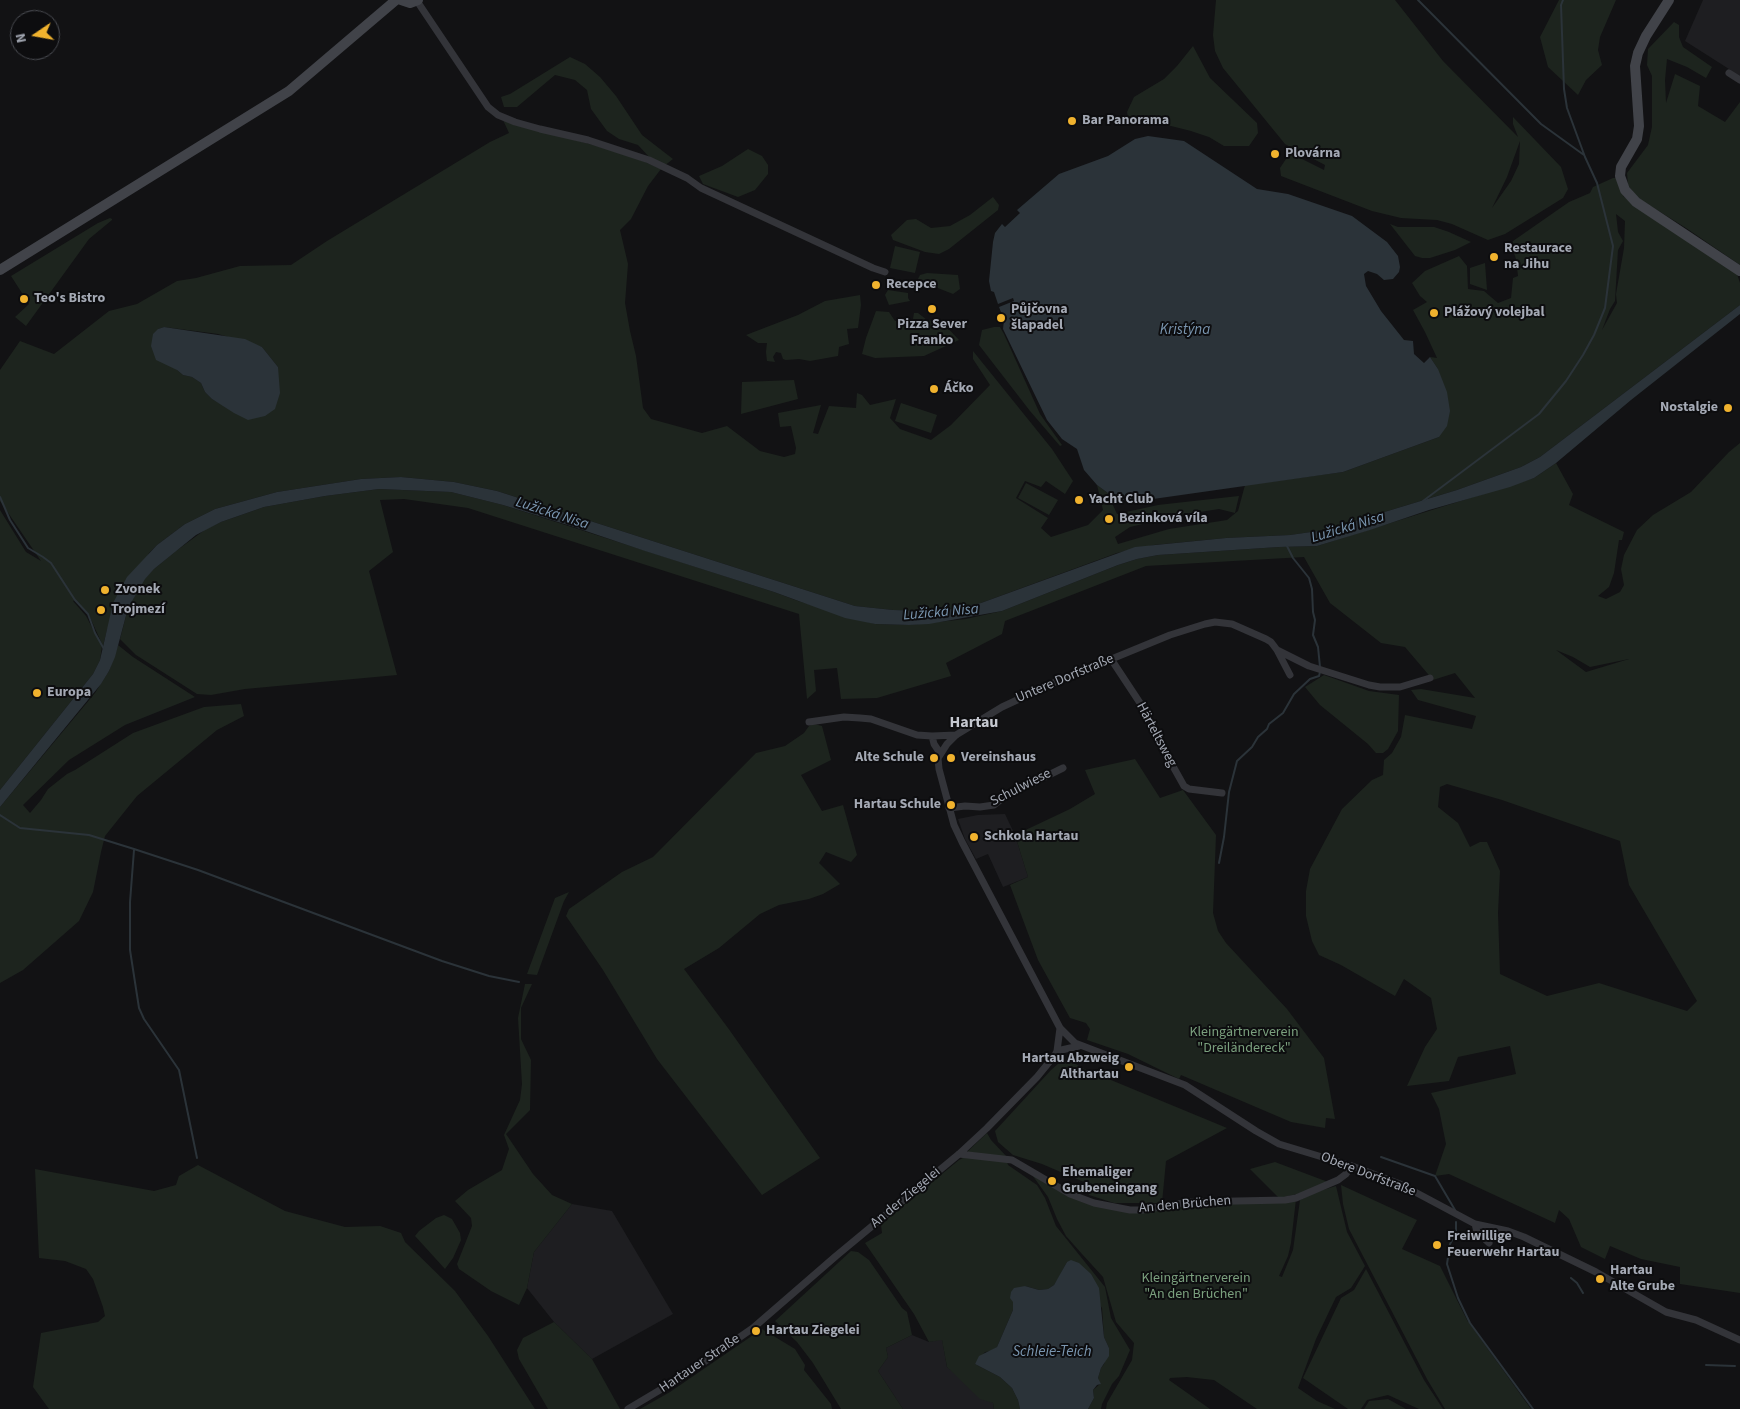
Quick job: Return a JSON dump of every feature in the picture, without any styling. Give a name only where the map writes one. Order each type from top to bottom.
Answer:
[{"type":"main road","points":[[0,270],[289,91],[396,0]]},
{"type":"main road","points":[[401,0],[407,3],[417,0]]},
{"type":"main road","points":[[1669,0],[1646,36],[1638,53],[1635,66],[1639,126],[1637,139],[1621,167],[1620,176],[1624,190],[1636,202],[1740,271]]},
{"type":"street","points":[[417,0],[488,106],[498,115],[532,127],[588,140],[649,160],[687,178],[701,188],[885,272]]},
{"type":"street","points":[[1729,73],[1740,80]]},
{"type":"street","name":"Untere Dorfstraße","points":[[940,753],[956,734],[1002,707],[1180,631],[1216,622],[1238,626],[1271,642],[1277,650],[1320,670],[1380,687],[1400,687],[1430,678]]},
{"type":"street","points":[[1277,650],[1290,675]]},
{"type":"street","name":"Härteltsweg","points":[[1112,659],[1146,712],[1160,744],[1184,786],[1189,789],[1222,793]]},
{"type":"street","points":[[809,722],[844,717],[871,719],[917,735],[956,734]]},
{"type":"street","points":[[932,736],[934,744],[940,753],[938,758],[939,769],[949,808],[962,842],[1060,1028],[1079,1046]]},
{"type":"street","name":"Schulwiese","points":[[949,808],[980,807],[994,804],[1004,797],[1063,768]]},
{"type":"street","points":[[1060,1028],[1057,1051],[1079,1046]]},
{"type":"street","name":"Obere Dorfstraße","points":[[1079,1046],[1185,1085],[1279,1144],[1352,1166],[1413,1190],[1457,1216],[1475,1224],[1508,1231],[1524,1237],[1596,1272],[1666,1312],[1696,1320],[1740,1340]]},
{"type":"street","name":"An der Ziegelei","points":[[745,1334],[959,1154],[1037,1077],[1057,1051]]},
{"type":"street","name":"An den Brüchen","points":[[959,1154],[1012,1160],[1070,1194],[1094,1203],[1130,1210],[1199,1202],[1285,1200],[1296,1198],[1338,1180],[1352,1166]]},
{"type":"street","points":[[1475,1224],[1477,1232],[1489,1242]]},
{"type":"street","name":"Hartauer Straße","points":[[628,1409],[685,1375],[745,1334]]},
{"type":"shaded area","points":[[1703,0],[1740,0],[1740,76],[1685,41]]},
{"type":"shaded area","points":[[1005,814],[1015,835],[1028,877],[1003,887],[988,854],[976,859],[965,839],[958,819],[978,815]]},
{"type":"shaded area","points":[[572,1204],[612,1211],[673,1314],[592,1359],[554,1322],[527,1288],[534,1252]]},
{"type":"shaded area","points":[[912,1335],[929,1342],[942,1339],[947,1367],[993,1403],[994,1409],[903,1409],[878,1371],[888,1357],[886,1348]]},
{"type":"green space","points":[[1216,0],[1395,0],[1443,61],[1518,137],[1513,124],[1513,117],[1561,167],[1568,189],[1563,198],[1505,234],[1488,240],[1452,224],[1437,220],[1401,218],[1372,211],[1281,176],[1280,168],[1290,153],[1324,170],[1325,165],[1285,144],[1223,68],[1215,51],[1213,35]],"holes":[[[1520,141],[1519,164],[1511,181],[1492,208],[1507,177]]]},
{"type":"green space","points":[[1559,0],[1616,0],[1600,37],[1598,50],[1602,65],[1586,80],[1578,95],[1548,67],[1540,37]]},
{"type":"green space","points":[[1674,22],[1679,25],[1679,37],[1683,47],[1712,67],[1706,78],[1687,67],[1667,59],[1665,80],[1666,103],[1675,74],[1700,86],[1698,106],[1725,122],[1740,102],[1740,265],[1641,200],[1628,185],[1627,173],[1648,145],[1652,127],[1652,76],[1647,65],[1648,49]]},
{"type":"green space","points":[[1193,46],[1210,78],[1257,123],[1258,133],[1249,146],[1224,146],[1209,137],[1163,124],[1155,118],[1149,118],[1143,122],[1135,122],[1128,117],[1127,112],[1134,97],[1164,79]]},
{"type":"green space","points":[[570,57],[585,64],[600,77],[616,96],[642,135],[673,159],[664,166],[651,159],[638,145],[619,139],[607,131],[591,109],[587,90],[575,80],[555,75],[517,107],[504,107],[501,97],[510,94]]},
{"type":"green space","points":[[503,120],[629,155],[661,169],[648,186],[631,219],[620,230],[628,264],[625,303],[636,356],[643,408],[651,419],[702,433],[727,426],[760,451],[784,457],[795,454],[796,448],[791,426],[780,427],[778,413],[821,405],[813,433],[818,434],[829,406],[856,408],[857,393],[862,395],[870,405],[896,399],[890,418],[900,429],[931,440],[951,425],[990,385],[973,359],[973,351],[1052,449],[1073,481],[1065,494],[1046,481],[1041,487],[1025,481],[1016,498],[1048,518],[1041,528],[1051,537],[1088,525],[1103,510],[1097,485],[1116,499],[1112,503],[1117,514],[1158,505],[1239,496],[1235,513],[1219,509],[1181,515],[1130,527],[1115,537],[1118,544],[1169,529],[1227,520],[1238,511],[1245,485],[1343,472],[1439,437],[1438,369],[1430,357],[1437,358],[1413,310],[1427,302],[1420,296],[1412,283],[1425,271],[1459,256],[1467,266],[1468,289],[1484,291],[1498,303],[1511,298],[1513,278],[1518,276],[1516,259],[1511,244],[1513,241],[1569,202],[1590,193],[1593,187],[1613,178],[1617,178],[1625,194],[1623,196],[1737,274],[1740,283],[1740,305],[1540,457],[1521,467],[1457,490],[1325,530],[1290,535],[1226,538],[1154,545],[1117,553],[981,603],[952,609],[931,611],[893,610],[855,606],[497,491],[454,482],[401,477],[361,479],[277,492],[215,509],[185,524],[149,553],[107,630],[103,646],[88,613],[75,600],[73,601],[86,616],[102,646],[100,660],[93,674],[0,790],[0,510],[26,552],[41,561],[0,501],[0,370],[20,341],[54,354],[109,311],[137,304],[177,281],[240,266],[291,265],[490,142],[509,133]],"holes":[[[1616,214],[1625,221],[1624,248],[1616,294],[1617,303],[1602,330],[1615,301],[1618,250],[1623,241],[1618,232]],[[164,327],[218,334],[262,347],[278,367],[221,404],[205,392],[201,383],[192,377],[183,375],[177,370],[158,329]]]},
{"type":"green space","points":[[748,149],[762,156],[768,165],[768,174],[755,190],[738,197],[703,184],[699,176],[722,166]]},
{"type":"green space","points":[[993,197],[999,205],[998,210],[949,249],[939,254],[925,252],[893,240],[891,235],[907,220],[916,219],[931,228],[950,226],[970,215]]},
{"type":"green space","points":[[110,218],[112,220],[89,239],[26,326],[15,317],[29,304],[11,276],[98,223]]},
{"type":"green space","points":[[1390,224],[1398,227],[1434,227],[1471,242],[1455,250],[1430,258],[1422,258],[1415,256]]},
{"type":"green space","points":[[895,246],[920,252],[915,273],[890,268]]},
{"type":"green space","points":[[1485,263],[1487,290],[1470,284],[1470,268]]},
{"type":"green space","points":[[927,273],[958,275],[960,289],[953,294],[918,279],[920,275]]},
{"type":"green space","points":[[888,290],[908,293],[910,301],[889,305],[885,295]]},
{"type":"green space","points":[[860,295],[861,305],[858,328],[847,329],[849,344],[839,347],[838,356],[810,361],[799,359],[786,360],[783,359],[781,353],[776,352],[773,357],[775,362],[767,361],[767,343],[758,343],[746,335],[798,315],[825,301]]},
{"type":"green space","points":[[876,311],[889,312],[895,321],[909,321],[913,319],[914,313],[918,313],[927,320],[943,323],[959,340],[924,356],[875,358],[862,354]]},
{"type":"green space","points":[[1000,327],[1040,414],[1062,445],[1060,446],[1030,411],[979,345],[982,330]]},
{"type":"green space","points":[[794,380],[798,399],[741,414],[742,382]]},
{"type":"green space","points":[[901,403],[937,415],[931,433],[895,421]]},
{"type":"green space","points":[[1740,443],[1740,1293],[1680,1284],[1680,1267],[1641,1259],[1610,1246],[1605,1259],[1581,1247],[1569,1219],[1559,1210],[1555,1223],[1449,1174],[1435,1176],[1446,1144],[1439,1109],[1431,1093],[1516,1074],[1510,1046],[1458,1057],[1449,1081],[1407,1086],[1425,1047],[1437,1029],[1431,998],[1404,979],[1395,996],[1341,965],[1319,955],[1312,941],[1306,916],[1306,891],[1310,869],[1342,809],[1372,780],[1383,775],[1384,760],[1392,753],[1401,737],[1405,715],[1472,729],[1476,716],[1418,700],[1411,690],[1421,689],[1475,698],[1455,673],[1433,680],[1405,647],[1381,643],[1330,603],[1304,557],[1146,566],[1005,621],[1002,634],[946,663],[951,676],[877,698],[841,699],[837,668],[814,670],[816,691],[807,699],[799,614],[468,508],[404,499],[380,500],[393,552],[369,571],[397,675],[245,689],[211,695],[197,694],[136,655],[120,639],[128,608],[144,579],[176,551],[206,529],[264,507],[379,489],[451,492],[503,505],[798,601],[875,624],[909,625],[966,619],[1002,611],[1137,559],[1158,555],[1317,546],[1534,478],[1556,463],[1573,494],[1569,505],[1624,532],[1622,540],[1619,540],[1614,573],[1609,587],[1598,596],[1606,599],[1620,592],[1624,585],[1621,569],[1624,555],[1637,530],[1653,515],[1691,492]],"holes":[[[1556,650],[1590,667],[1629,659],[1586,672]],[[1447,784],[1502,800],[1620,841],[1629,885],[1697,1001],[1687,1011],[1599,983],[1547,996],[1500,974],[1498,913],[1500,871],[1487,842],[1480,842],[1470,847],[1458,823],[1438,807],[1440,787]]]},
{"type":"green space","points":[[1026,483],[1058,500],[1049,515],[1018,498]]},
{"type":"green space","points":[[118,645],[133,657],[195,697],[125,725],[69,760],[23,805],[30,813],[48,789],[67,774],[133,733],[204,707],[241,704],[244,716],[217,730],[137,796],[105,836],[93,892],[79,921],[23,970],[0,983],[0,807],[95,693],[109,671]]},
{"type":"green space","points":[[1324,675],[1369,691],[1399,695],[1398,731],[1388,749],[1383,753],[1376,753],[1368,744],[1320,705],[1305,687]]},
{"type":"green space","points":[[814,724],[822,726],[831,760],[801,775],[822,811],[843,805],[857,855],[851,862],[826,852],[819,863],[840,884],[823,894],[779,905],[760,914],[719,948],[684,969],[820,1158],[762,1195],[657,1059],[603,970],[566,916],[569,909],[622,872],[653,857],[756,753],[785,746]]},
{"type":"green space","name":"Kleingärtnerverein \"Dreiländereck\"","points":[[1135,759],[1160,798],[1183,790],[1216,835],[1213,913],[1218,931],[1226,943],[1287,1009],[1324,1058],[1335,1119],[1326,1118],[1325,1128],[1291,1122],[1181,1075],[1179,1079],[1128,1054],[1087,1040],[1090,1029],[1086,1023],[1070,1018],[1038,960],[1010,885],[1028,877],[1015,835],[1070,809],[1095,794],[1085,770]]},
{"type":"green space","points":[[569,892],[537,975],[527,974],[555,898]]},
{"type":"green space","points":[[525,984],[532,984],[521,1008],[521,1039],[531,1060],[530,1110],[506,1134],[533,1174],[552,1195],[572,1204],[534,1252],[527,1288],[519,1305],[491,1291],[459,1269],[457,1264],[472,1226],[471,1218],[455,1201],[468,1190],[502,1170],[509,1149],[504,1135],[520,1100],[522,1084],[518,1018]]},
{"type":"green space","points":[[1068,1059],[1082,1068],[1227,1128],[1166,1161],[1162,1203],[1114,1203],[1089,1195],[1084,1182],[1042,1164],[1013,1155],[998,1142],[995,1131],[1051,1070],[1059,1063]]},
{"type":"green space","points":[[987,1133],[991,1140],[1007,1157],[967,1152]]},
{"type":"green space","points":[[965,1157],[1007,1162],[1008,1165],[1037,1185],[1045,1198],[1056,1226],[1105,1287],[1111,1318],[1130,1350],[1119,1376],[1112,1384],[1101,1409],[1088,1409],[1094,1398],[1093,1390],[1100,1384],[1098,1378],[1109,1348],[1104,1337],[1102,1308],[1067,1262],[1054,1285],[1048,1289],[1039,1290],[1025,1286],[1013,1302],[1013,1310],[997,1347],[985,1352],[975,1364],[1000,1377],[1012,1388],[1020,1409],[994,1409],[993,1403],[980,1399],[947,1367],[942,1340],[929,1342],[914,1314],[865,1243],[882,1233],[881,1225],[892,1215]]},
{"type":"green space","points":[[1275,1162],[1328,1182],[1302,1193],[1279,1198],[1250,1169]]},
{"type":"green space","points":[[198,1165],[285,1211],[345,1227],[380,1226],[401,1233],[405,1242],[455,1291],[488,1336],[535,1409],[49,1409],[33,1387],[41,1333],[98,1322],[105,1316],[93,1279],[86,1269],[65,1261],[39,1258],[35,1169],[154,1191],[176,1185],[179,1176]]},
{"type":"green space","name":"Kleingärtnerverein \"An den Brüchen\"","points":[[1030,1172],[1068,1194],[1120,1210],[1189,1204],[1296,1199],[1291,1243],[1288,1256],[1279,1276],[1282,1277],[1293,1250],[1300,1200],[1313,1193],[1336,1186],[1347,1232],[1365,1266],[1351,1288],[1336,1297],[1316,1339],[1298,1388],[1317,1401],[1335,1409],[1257,1409],[1214,1380],[1187,1377],[1170,1378],[1169,1380],[1210,1409],[1106,1409],[1107,1403],[1132,1360],[1134,1343],[1116,1322],[1103,1277],[1066,1236],[1048,1197]]},
{"type":"green space","points":[[1341,1185],[1417,1220],[1402,1249],[1440,1266],[1467,1320],[1531,1409],[1445,1409],[1427,1379],[1349,1229]]},
{"type":"green space","points":[[444,1215],[452,1219],[460,1233],[461,1240],[453,1258],[445,1269],[415,1236],[436,1218]]},
{"type":"green space","points":[[851,1251],[858,1252],[869,1260],[902,1308],[907,1312],[912,1335],[886,1348],[888,1357],[878,1371],[903,1409],[841,1409],[813,1363],[797,1342],[775,1321]]},
{"type":"green space","points":[[1366,1269],[1424,1380],[1443,1409],[1419,1409],[1388,1395],[1367,1400],[1361,1409],[1348,1409],[1303,1378],[1341,1298],[1354,1290]]},
{"type":"green space","points":[[554,1322],[592,1359],[620,1409],[548,1409],[519,1359],[517,1350],[523,1338]]},
{"type":"green space","points":[[762,1329],[795,1349],[805,1365],[804,1370],[831,1404],[832,1409],[640,1409],[670,1392]]},
{"type":"green space","points":[[1388,1399],[1406,1409],[1364,1409],[1369,1401]]},
{"type":"water","name":"Kristýna","points":[[1148,136],[1184,141],[1257,189],[1288,194],[1352,216],[1387,242],[1398,256],[1399,272],[1393,279],[1384,280],[1377,274],[1368,271],[1364,274],[1366,286],[1381,311],[1404,340],[1413,341],[1414,354],[1424,363],[1430,357],[1438,369],[1447,392],[1450,411],[1447,426],[1439,437],[1343,472],[1132,502],[1116,499],[1097,485],[1084,470],[1077,449],[1062,439],[1047,420],[1003,329],[1004,320],[999,307],[1014,301],[1013,298],[998,304],[994,292],[991,291],[989,281],[993,242],[995,233],[1002,224],[1005,227],[1020,213],[1017,210],[1059,174],[1108,156],[1135,139]]},
{"type":"water","name":"Lužická Nisa","points":[[1740,305],[1740,314],[1631,400],[1556,463],[1534,478],[1317,546],[1158,555],[1137,559],[1002,611],[929,624],[875,624],[845,618],[774,592],[571,526],[503,505],[451,492],[379,489],[264,507],[221,522],[196,535],[154,569],[145,579],[128,608],[115,657],[101,684],[0,807],[0,790],[93,674],[100,660],[113,603],[127,577],[157,545],[185,524],[215,509],[277,492],[361,479],[401,477],[454,482],[497,491],[855,606],[893,610],[931,611],[952,609],[981,603],[1135,547],[1226,538],[1290,535],[1325,530],[1457,490],[1521,467],[1540,457]]},
{"type":"water","points":[[164,327],[245,339],[262,347],[278,367],[280,393],[275,409],[265,416],[248,420],[212,399],[205,392],[201,383],[192,377],[183,375],[156,360],[151,346],[153,334],[158,329]]},
{"type":"water","name":"Schleie-Teich","points":[[1071,1260],[1079,1263],[1091,1274],[1099,1288],[1104,1337],[1109,1348],[1109,1356],[1101,1368],[1098,1378],[1101,1384],[1097,1385],[1093,1390],[1094,1398],[1088,1409],[1020,1409],[1012,1388],[1000,1377],[975,1364],[979,1356],[997,1347],[1013,1310],[1013,1302],[1010,1298],[1014,1288],[1025,1286],[1039,1290],[1048,1289],[1054,1285],[1067,1262]]},
{"type":"waterway","points":[[1418,0],[1541,124],[1584,155]]},
{"type":"waterway","points":[[1423,501],[1539,414],[1566,381],[1583,355],[1605,308],[1613,246],[1597,183],[1567,108],[1564,89],[1561,5],[1563,0]]},
{"type":"waterway","points":[[0,497],[10,520],[28,548],[51,563],[75,600],[88,614],[95,633],[104,649]]},
{"type":"waterway","points":[[1287,546],[1293,558],[1309,578],[1315,620],[1313,635],[1318,647],[1320,667]]},
{"type":"waterway","points":[[1219,863],[1229,792],[1237,761],[1252,747],[1269,724],[1283,713],[1294,694],[1310,679],[1319,676],[1320,672]]},
{"type":"waterway","points":[[0,815],[20,828],[89,835],[134,849],[198,870],[442,961],[489,976],[519,982]]},
{"type":"waterway","points":[[134,850],[130,902],[130,950],[139,1008],[144,1019],[179,1070],[197,1158]]},
{"type":"waterway","points":[[1381,1157],[1435,1176],[1455,1210]]},
{"type":"waterway","points":[[1456,1222],[1456,1233],[1450,1244],[1447,1264],[1458,1298],[1470,1323],[1533,1409]]},
{"type":"waterway","points":[[1571,1278],[1577,1283],[1583,1293]]},
{"type":"waterway","points":[[1706,1365],[1735,1366]]},
{"type":"place","name":"Bar Panorama","points":[[1072,121]]},
{"type":"place","name":"Plovárna","points":[[1275,154]]},
{"type":"place","name":"Restaurace na Jihu","points":[[1494,257]]},
{"type":"place","name":"Recepce","points":[[876,285]]},
{"type":"place","name":"Teo's Bistro","points":[[24,299]]},
{"type":"place","name":"Pizza Sever Franko","points":[[932,309]]},
{"type":"place","name":"Plážový volejbal","points":[[1434,313]]},
{"type":"place","name":"Půjčovna šlapadel","points":[[1001,318]]},
{"type":"place","name":"Áčko","points":[[934,389]]},
{"type":"place","name":"Nostalgie","points":[[1728,408]]},
{"type":"place","name":"Yacht Club","points":[[1079,500]]},
{"type":"place","name":"Bezinková víla","points":[[1109,519]]},
{"type":"place","name":"Zvonek","points":[[105,590]]},
{"type":"place","name":"Trojmezí","points":[[101,610]]},
{"type":"place","name":"Europa","points":[[37,693]]},
{"type":"place","name":"Alte Schule","points":[[934,758]]},
{"type":"place","name":"Vereinshaus","points":[[951,758]]},
{"type":"place","name":"Hartau Schule","points":[[951,805]]},
{"type":"place","name":"Schkola Hartau","points":[[974,837]]},
{"type":"place","name":"Hartau Abzweig Althartau","points":[[1129,1067]]},
{"type":"place","name":"Ehemaliger Grubeneingang","points":[[1052,1181]]},
{"type":"place","name":"Freiwillige Feuerwehr Hartau","points":[[1437,1245]]},
{"type":"place","name":"Hartau Alte Grube","points":[[1600,1279]]},
{"type":"place","name":"Hartau Ziegelei","points":[[756,1331]]},
{"type":"district","name":"Hartau","points":[[974,723]]}]
